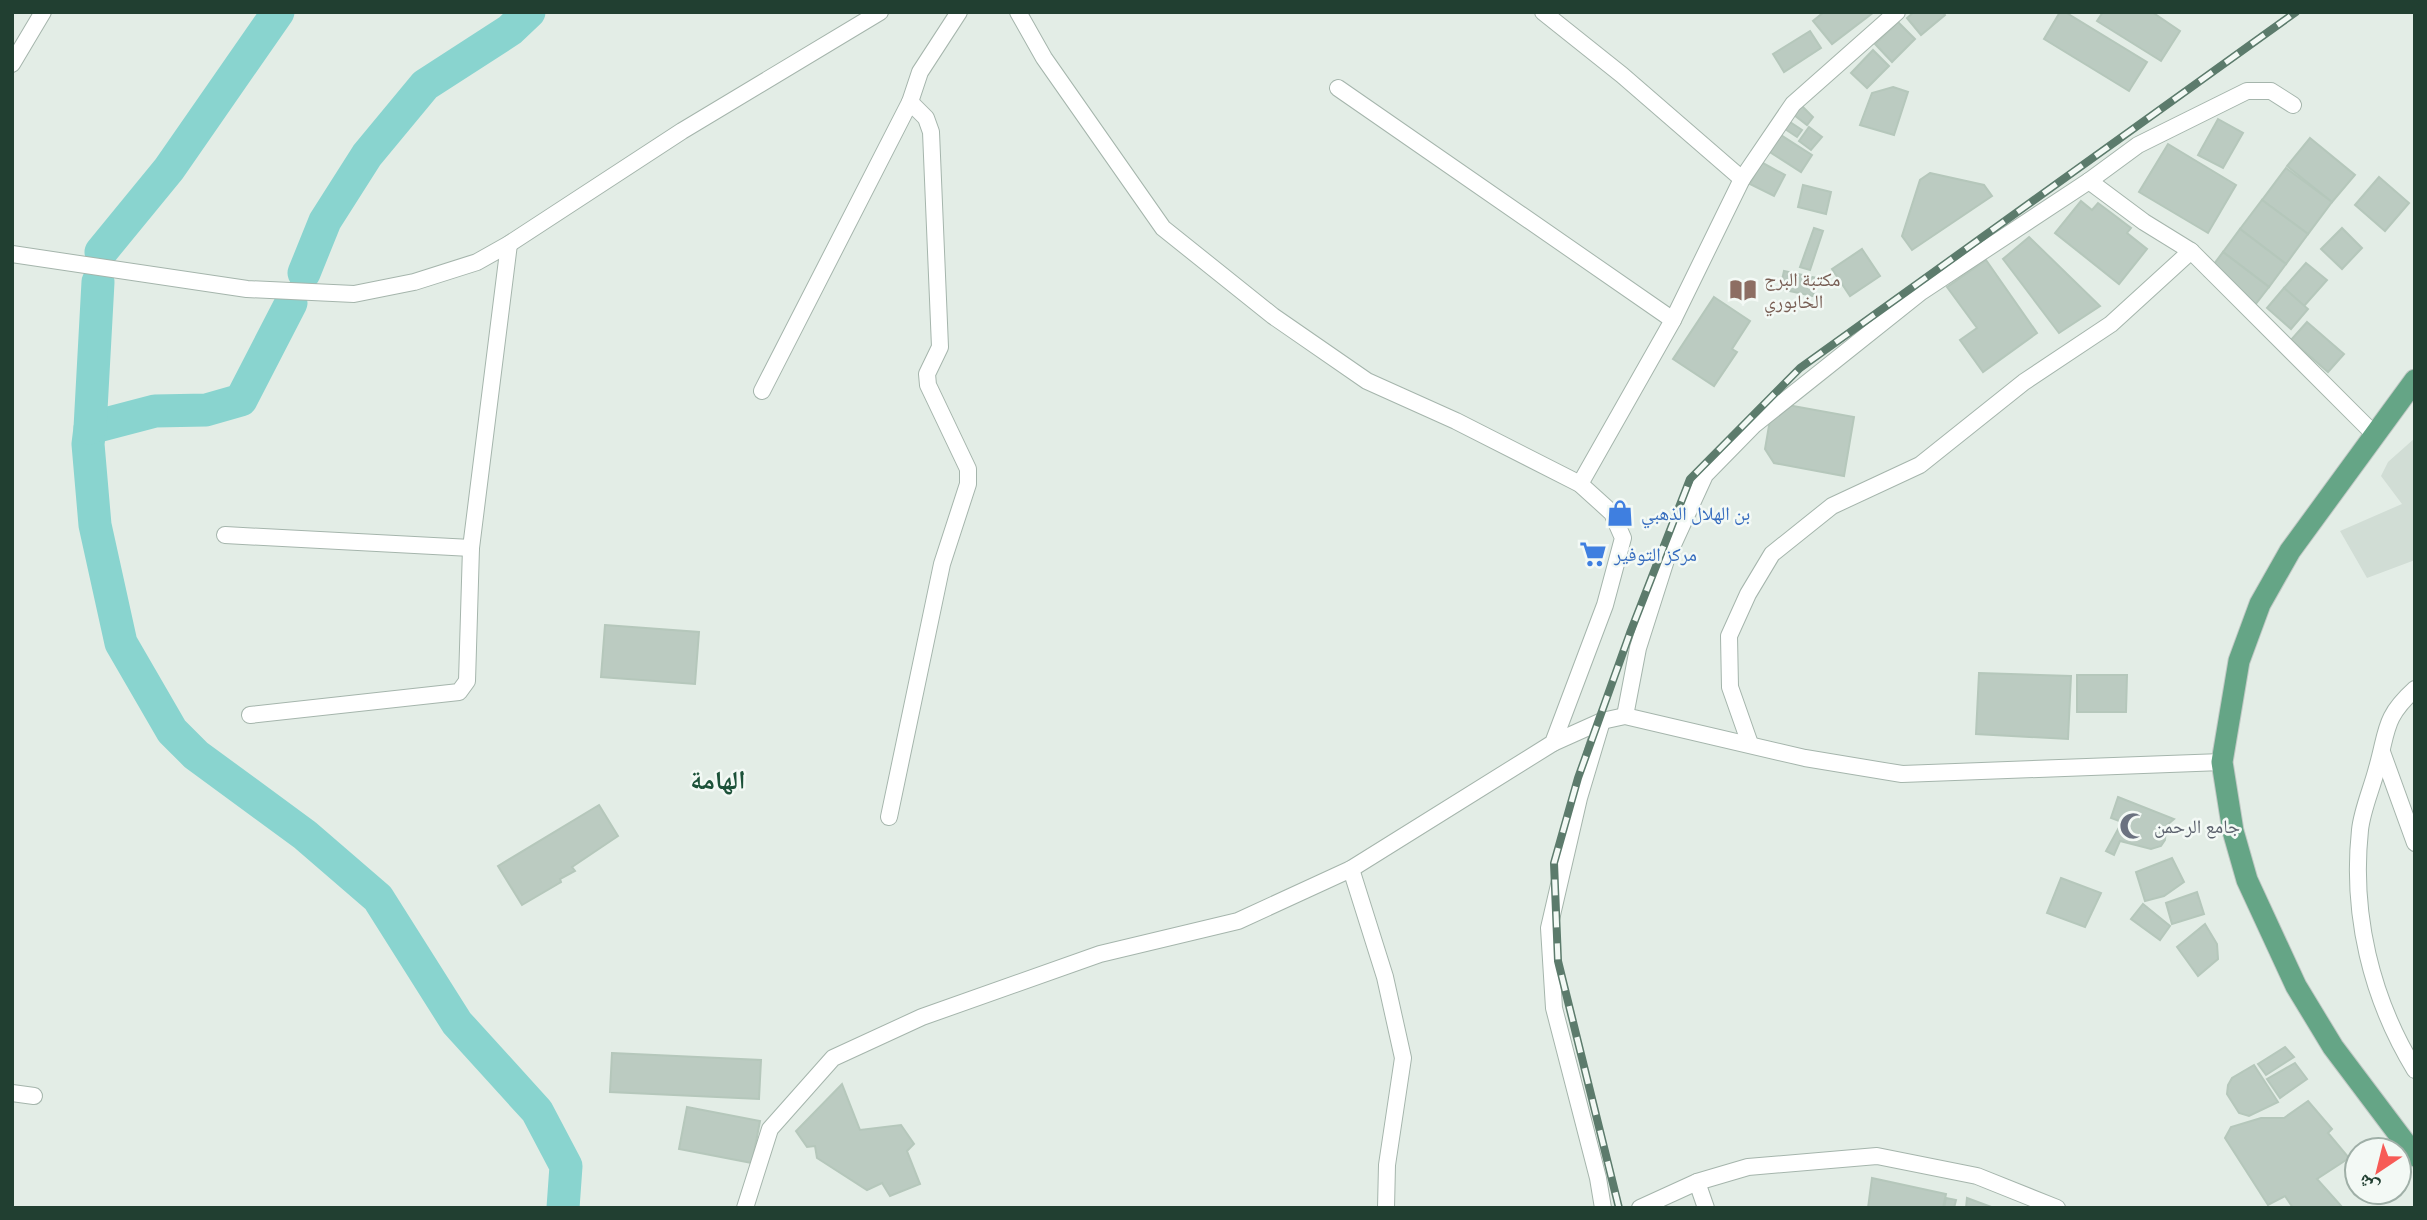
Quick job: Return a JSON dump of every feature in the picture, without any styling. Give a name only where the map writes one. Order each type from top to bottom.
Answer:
[{"type":"main road","points":[[2415,380],[2290,551],[2260,604],[2239,661],[2222,762],[2233,831],[2247,880],[2297,986],[2333,1047],[2415,1156]]},
{"type":"street","points":[[12,64],[43,12]]},
{"type":"street","points":[[12,254],[247,289],[354,294],[427,278],[477,262],[509,244],[682,131],[880,12]]},
{"type":"street","points":[[762,391],[910,102],[920,72],[959,12]]},
{"type":"street","points":[[1017,12],[1044,58],[1163,228],[1273,316],[1367,381],[1456,421],[1580,484],[1612,513],[1623,538],[1605,606],[1553,743]]},
{"type":"street","points":[[1543,12],[1622,75],[1741,179]]},
{"type":"street","points":[[1580,484],[1673,320],[1741,179],[1793,104],[1897,12]]},
{"type":"street","points":[[1338,88],[1673,320]]},
{"type":"street","points":[[1625,716],[1639,648],[1665,560],[1706,475],[1754,425],[1910,300],[2089,181],[2138,145],[2247,91],[2271,91],[2293,105]]},
{"type":"street","points":[[889,817],[942,564],[968,484],[968,469],[928,385],[927,373],[940,347],[931,132],[926,118],[910,102]]},
{"type":"street","points":[[2089,181],[2144,222],[2191,251],[2376,436]]},
{"type":"street","points":[[250,715],[459,692],[467,681],[471,548],[509,244]]},
{"type":"street","points":[[1750,744],[1730,687],[1729,636],[1748,594],[1772,554],[1832,506],[1920,465],[2024,382],[2111,324],[2191,251]]},
{"type":"street","points":[[225,535],[471,548]]},
{"type":"street","points":[[2415,689],[2395,707],[2383,734],[2382,752],[2360,827],[2357,888],[2364,941],[2379,998],[2415,1070]]},
{"type":"street","points":[[744,1208],[770,1129],[833,1058],[922,1017],[1100,954],[1238,921],[1351,869],[1553,743],[1601,721],[1625,716],[1805,758],[1902,774],[2222,762]]},
{"type":"street","points":[[1601,721],[1579,798],[1549,928],[1553,1008],[1598,1178],[1602,1208]]},
{"type":"street","points":[[2382,752],[2415,843]]},
{"type":"street","points":[[1351,869],[1385,977],[1403,1058],[1387,1165],[1386,1208]]},
{"type":"street","points":[[12,1093],[34,1096]]},
{"type":"street","points":[[1640,1208],[1697,1182],[1748,1167],[1877,1156],[1977,1175],[2057,1208]]},
{"type":"street","points":[[1697,1182],[1706,1208]]},
{"type":"shaded area","points":[[2415,438],[2415,560],[2367,578],[2340,531],[2402,504],[2381,476],[2388,462]]},
{"type":"building","points":[[1824,12],[1874,12],[1832,44],[1813,21]]},
{"type":"building","points":[[1914,12],[1943,12],[1945,15],[1921,35],[1907,18]]},
{"type":"building","points":[[2060,12],[2065,12],[2147,62],[2129,91],[2044,39]]},
{"type":"building","points":[[2103,12],[2152,12],[2180,31],[2161,61],[2097,21]]},
{"type":"building","points":[[1898,22],[1915,39],[1892,62],[1875,44]]},
{"type":"building","points":[[1810,31],[1821,48],[1784,72],[1773,54]]},
{"type":"building","points":[[1873,50],[1889,66],[1867,88],[1851,73]]},
{"type":"building","points":[[1893,87],[1908,92],[1894,135],[1860,125],[1872,93]]},
{"type":"building","points":[[1797,101],[1813,117],[1807,125],[1789,111]]},
{"type":"building","points":[[2218,119],[2243,133],[2223,168],[2198,155]]},
{"type":"building","points":[[1787,120],[1802,130],[1797,137],[1782,127]]},
{"type":"building","points":[[1809,127],[1822,137],[1811,150],[1799,141]]},
{"type":"building","points":[[1776,132],[1812,155],[1801,172],[1765,149]]},
{"type":"building","points":[[2310,138],[2355,175],[2332,202],[2287,166]]},
{"type":"building","points":[[2168,144],[2236,185],[2208,233],[2139,192]]},
{"type":"building","points":[[1761,162],[1785,175],[1774,196],[1750,184]]},
{"type":"building","points":[[2286,168],[2332,202],[2308,234],[2262,200]]},
{"type":"building","points":[[1930,173],[1984,185],[1992,196],[1912,250],[1902,236],[1920,180]]},
{"type":"building","points":[[2379,177],[2409,203],[2385,231],[2355,205]]},
{"type":"building","points":[[1803,185],[1831,192],[1826,214],[1798,207]]},
{"type":"building","points":[[2262,200],[2308,234],[2286,264],[2240,229]]},
{"type":"building","points":[[2081,201],[2092,210],[2098,203],[2131,228],[2127,233],[2147,249],[2119,284],[2055,233]]},
{"type":"building","points":[[1814,228],[1823,231],[1810,270],[1800,267]]},
{"type":"building","points":[[2342,228],[2362,248],[2342,269],[2321,249]]},
{"type":"building","points":[[2240,229],[2286,264],[2269,287],[2223,252]]},
{"type":"building","points":[[2029,237],[2100,306],[2059,333],[2003,259]]},
{"type":"building","points":[[1862,249],[1880,276],[1850,296],[1832,269]]},
{"type":"building","points":[[2223,252],[2269,287],[2251,310],[2205,276]]},
{"type":"building","points":[[1986,260],[2037,333],[1983,372],[1960,340],[1977,328],[1947,287]]},
{"type":"building","points":[[2306,263],[2327,280],[2304,306],[2284,288]]},
{"type":"building","points":[[1784,271],[1817,278],[1813,296],[1780,289]]},
{"type":"building","points":[[2284,288],[2308,309],[2291,329],[2267,308]]},
{"type":"building","points":[[1714,297],[1750,321],[1732,349],[1737,352],[1714,386],[1673,359]]},
{"type":"building","points":[[2307,322],[2344,354],[2328,372],[2291,340]]},
{"type":"building","points":[[1782,404],[1854,417],[1844,476],[1774,463],[1765,449],[1771,414]]},
{"type":"building","points":[[605,625],[699,632],[695,684],[601,677]]},
{"type":"building","points":[[1979,673],[2071,676],[2068,739],[1976,734]]},
{"type":"building","points":[[2077,675],[2127,675],[2126,712],[2077,712]]},
{"type":"building","points":[[2118,797],[2174,819],[2166,826],[2165,840],[2161,846],[2151,849],[2120,841],[2114,855],[2106,851],[2122,822],[2111,818]]},
{"type":"building","points":[[599,805],[618,836],[572,867],[575,871],[560,879],[561,882],[522,905],[498,866]]},
{"type":"building","points":[[2172,858],[2184,882],[2164,896],[2145,901],[2136,872]]},
{"type":"building","points":[[2061,878],[2101,893],[2085,927],[2047,913]]},
{"type":"building","points":[[2197,892],[2204,914],[2172,924],[2166,903]]},
{"type":"building","points":[[2143,904],[2170,926],[2160,940],[2131,919]]},
{"type":"building","points":[[2205,924],[2217,944],[2218,959],[2198,976],[2177,947]]},
{"type":"building","points":[[2285,1047],[2294,1057],[2266,1075],[2258,1064]]},
{"type":"building","points":[[612,1053],[761,1060],[759,1099],[610,1092]]},
{"type":"building","points":[[2295,1063],[2307,1079],[2280,1098],[2267,1079]]},
{"type":"building","points":[[2254,1065],[2278,1102],[2249,1116],[2239,1113],[2227,1094],[2232,1078]]},
{"type":"building","points":[[842,1084],[860,1130],[901,1125],[914,1144],[907,1151],[920,1184],[890,1196],[882,1183],[867,1190],[817,1158],[815,1146],[807,1147],[796,1131]]},
{"type":"building","points":[[2308,1101],[2332,1129],[2328,1133],[2343,1151],[2343,1162],[2317,1179],[2343,1208],[2293,1208],[2285,1196],[2268,1205],[2225,1138],[2231,1127],[2261,1118],[2284,1118]]},
{"type":"building","points":[[687,1107],[760,1121],[752,1163],[679,1149]]},
{"type":"building","points":[[1872,1178],[1946,1194],[1943,1208],[1868,1208]]},
{"type":"building","points":[[1946,1198],[1956,1200],[1954,1208],[1944,1208]]},
{"type":"building","points":[[1967,1198],[1994,1208],[1966,1208]]},
{"type":"waterway","points":[[101,252],[169,169],[278,12]]},
{"type":"waterway","points":[[304,273],[325,221],[367,155],[425,85],[510,30],[529,12]]},
{"type":"waterway","points":[[90,428],[98,282]]},
{"type":"waterway","points":[[291,303],[241,400],[206,410],[155,411],[90,428],[88,444],[95,525],[121,643],[172,731],[196,755],[305,835],[378,898],[457,1023],[537,1111],[566,1166],[563,1208]]},
{"type":"railway","points":[[1619,1208],[1558,961],[1554,863],[1578,778],[1630,633],[1690,479],[1800,368],[2296,12]]},
{"type":"place","name":"مكتبة البرج الخابوري","points":[[1743,290]]},
{"type":"place","name":"بن الهلال الذهبي","points":[[1620,513]]},
{"type":"place","name":"مركز التوفير","points":[[1593,554]]},
{"type":"place","name":"جامع الرحمن","points":[[2133,826]]},
{"type":"district","name":"الهامة","points":[[718,780]]}]
